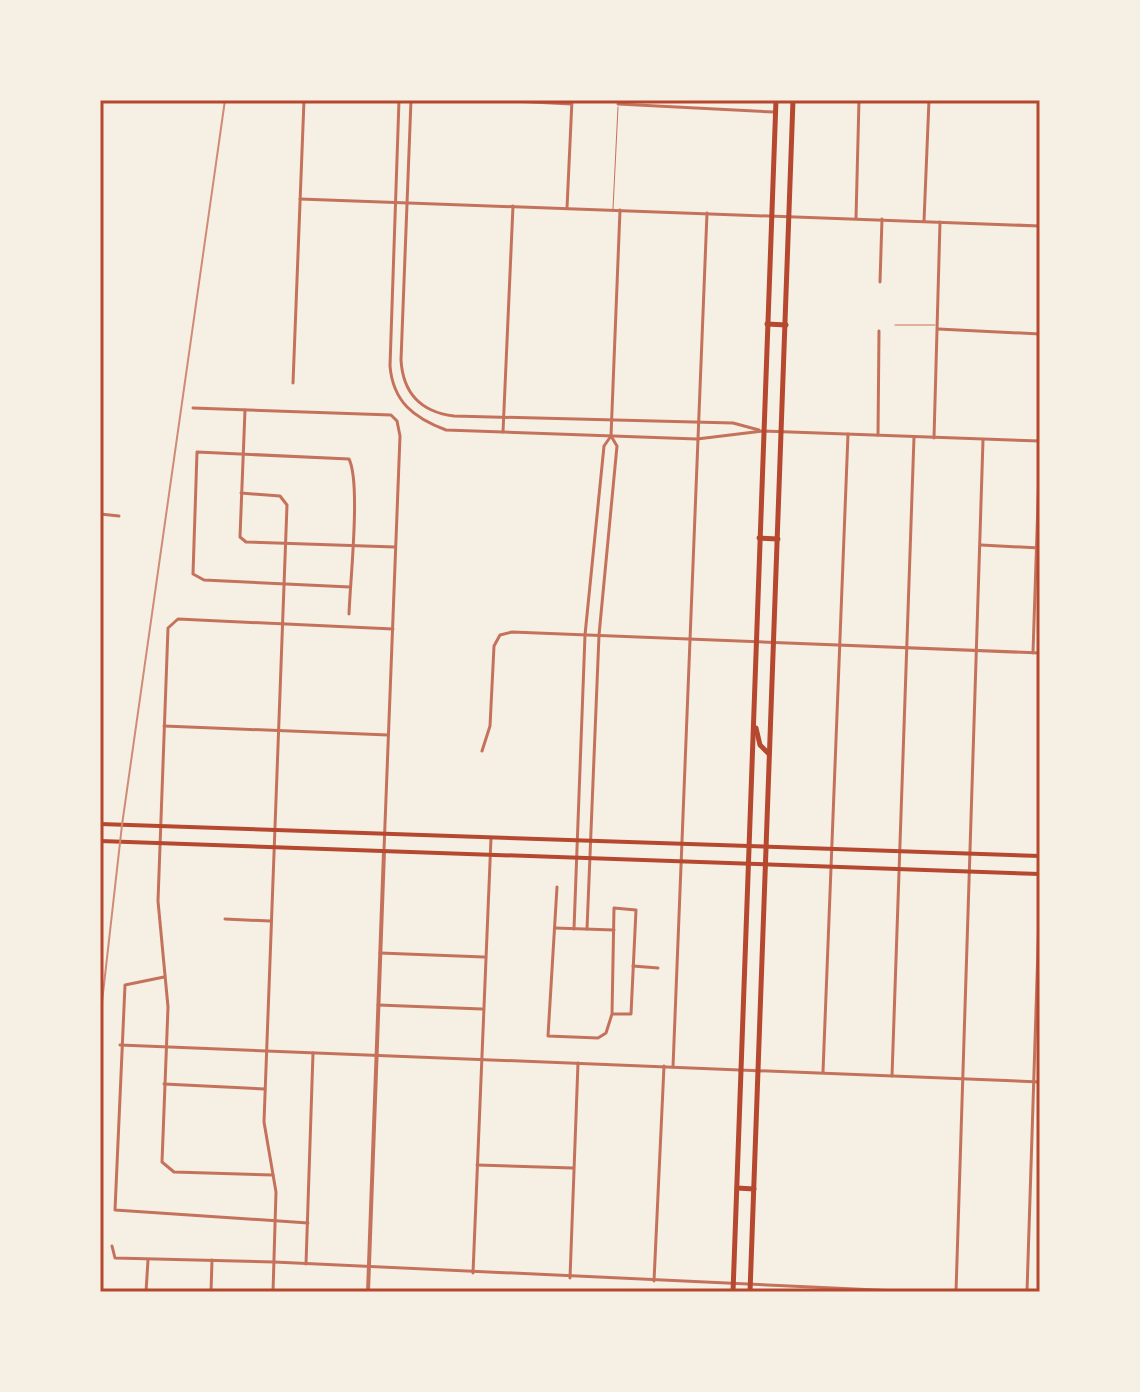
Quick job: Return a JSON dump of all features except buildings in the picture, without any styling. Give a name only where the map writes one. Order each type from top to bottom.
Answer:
[{"type":"main road","points":[[733,1288],[776,100]]},
{"type":"main road","points":[[750,1289],[793,100]]},
{"type":"main road","points":[[767,324],[786,325]]},
{"type":"main road","points":[[759,538],[778,539]]},
{"type":"main road","points":[[754,707],[759,740],[769,755]]},
{"type":"main road","points":[[100,824],[1040,856]]},
{"type":"main road","points":[[100,841],[1040,874]]},
{"type":"main road","points":[[746,957],[761,956]]},
{"type":"main road","points":[[737,1188],[754,1189]]},
{"type":"street","points":[[293,383],[304,100]]},
{"type":"street","points":[[399,100],[390,366],[394,390],[406,409],[446,430],[697,439],[763,431],[1040,441],[1033,653]]},
{"type":"street","points":[[411,100],[402,371],[417,402],[438,414],[697,425],[733,423],[763,431]]},
{"type":"street","points":[[495,100],[572,102],[567,208]]},
{"type":"street","points":[[856,218],[859,100]]},
{"type":"street","points":[[924,221],[929,100]]},
{"type":"street","points":[[618,102],[776,112]]},
{"type":"street","points":[[397,146],[410,146]]},
{"type":"street","points":[[300,199],[1040,226]]},
{"type":"street","points":[[503,432],[513,206]]},
{"type":"street","points":[[587,929],[599,635],[617,446],[611,436],[611,422],[620,210]]},
{"type":"street","points":[[673,1067],[707,213]]},
{"type":"street","points":[[880,282],[882,219]]},
{"type":"street","points":[[934,438],[940,222]]},
{"type":"street","points":[[393,263],[405,263]]},
{"type":"street","points":[[391,318],[403,318]]},
{"type":"street","points":[[938,327],[1040,334]]},
{"type":"street","points":[[878,435],[879,331]]},
{"type":"street","points":[[193,408],[391,415],[397,421],[400,436],[368,1292]]},
{"type":"street","points":[[245,410],[239,531],[246,542],[397,547]]},
{"type":"street","points":[[823,1072],[848,434]]},
{"type":"street","points":[[574,929],[585,635],[604,446],[611,436]]},
{"type":"street","points":[[892,1076],[914,437]]},
{"type":"street","points":[[956,1292],[983,439]]},
{"type":"street","points":[[349,614],[350,587],[351,546],[354,469],[349,459],[197,452],[193,574],[204,580],[350,587]]},
{"type":"street","points":[[241,493],[284,498],[285,543],[264,1122],[273,1175],[276,1222],[273,1292]]},
{"type":"street","points":[[100,514],[119,516]]},
{"type":"street","points":[[595,532],[609,534]]},
{"type":"street","points":[[981,545],[1038,548]]},
{"type":"street","points":[[589,597],[602,599]]},
{"type":"street","points":[[273,1175],[174,1172],[168,1168],[162,1154],[165,977],[158,901],[168,628],[178,619],[393,629]]},
{"type":"street","points":[[482,751],[489,736],[494,646],[500,635],[599,635],[1040,653]]},
{"type":"street","points":[[164,726],[388,735]]},
{"type":"street","points":[[473,1273],[491,838]]},
{"type":"street","points":[[1027,1292],[1040,885]]},
{"type":"street","points":[[557,887],[548,1036],[598,1038],[606,1033],[612,1014],[614,908],[636,910],[631,1014],[612,1014]]},
{"type":"street","points":[[225,919],[270,921]]},
{"type":"street","points":[[555,928],[614,930]]},
{"type":"street","points":[[380,953],[485,957]]},
{"type":"street","points":[[633,966],[658,968]]},
{"type":"street","points":[[165,977],[125,985],[119,1061],[115,1210],[308,1223]]},
{"type":"street","points":[[378,1005],[483,1009]]},
{"type":"street","points":[[120,1045],[1040,1082]]},
{"type":"street","points":[[306,1264],[313,1053]]},
{"type":"street","points":[[570,1278],[578,1063]]},
{"type":"street","points":[[654,1281],[664,1066]]},
{"type":"street","points":[[164,1084],[265,1089]]},
{"type":"street","points":[[477,1165],[573,1168]]},
{"type":"street","points":[[112,1246],[115,1258],[274,1262],[654,1281],[750,1289],[920,1292]]},
{"type":"street","points":[[146,1292],[148,1259]]},
{"type":"street","points":[[211,1292],[212,1260]]},
{"type":"lane","points":[[613,210],[618,102]]},
{"type":"lane","points":[[895,325],[938,327]]},
{"type":"railway","points":[[100,1020],[122,825],[225,100]]}]
